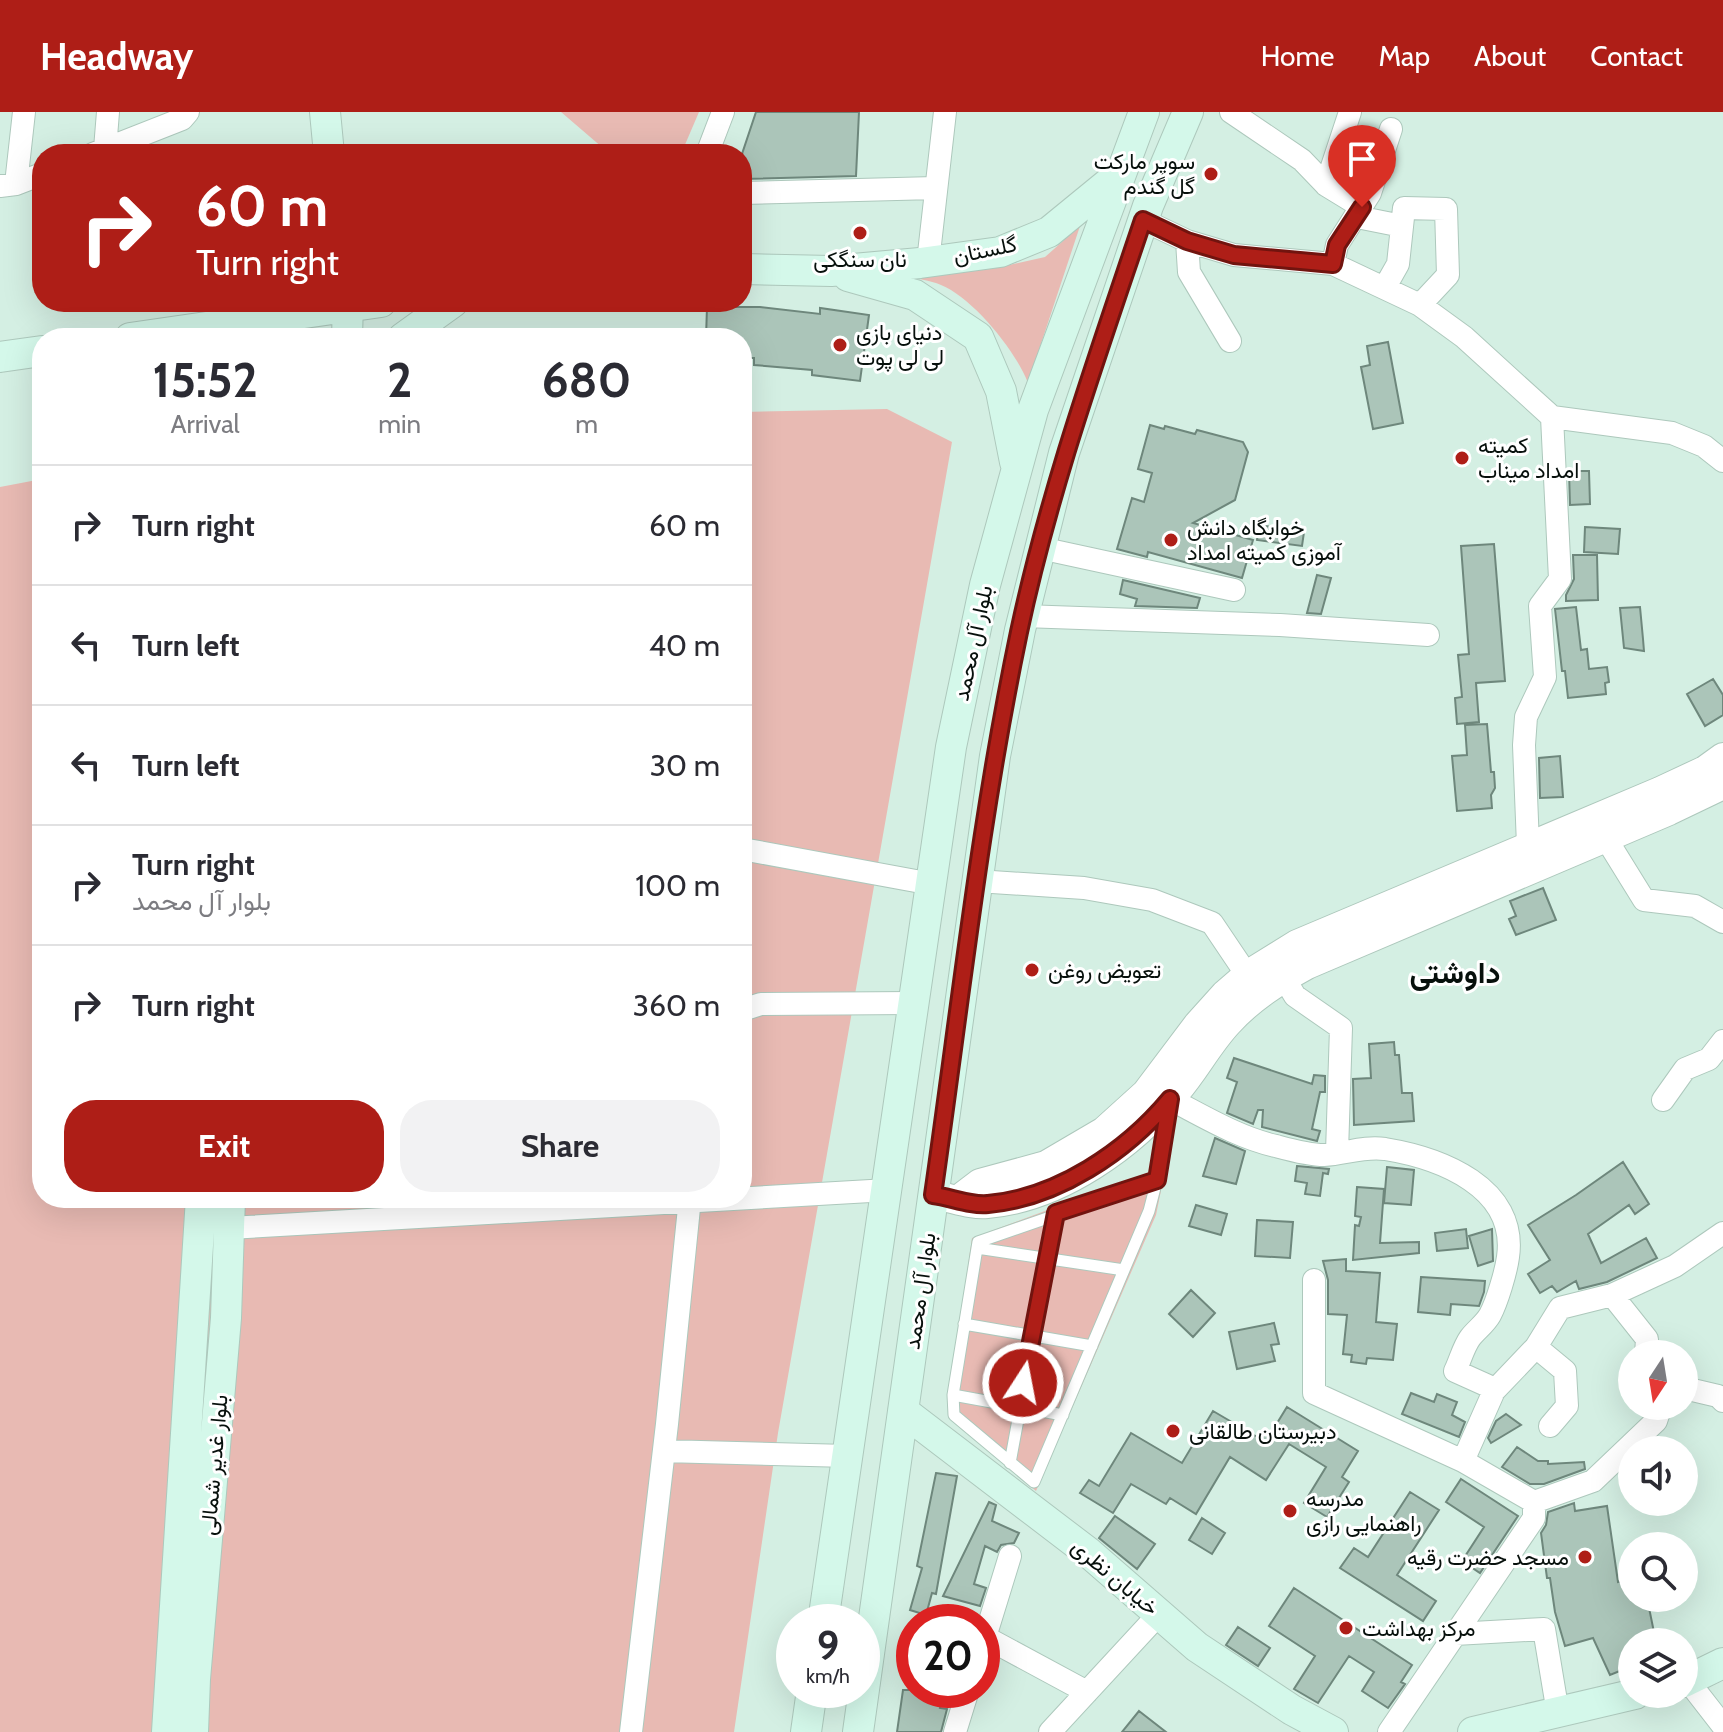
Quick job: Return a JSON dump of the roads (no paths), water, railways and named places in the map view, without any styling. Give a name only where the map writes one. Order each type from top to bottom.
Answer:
[{"type":"main road","points":[[325,112],[328,144]]},
{"type":"main road","name":"بلوار آل محمد","points":[[858,1732],[903,1411],[946,1197],[977,881],[995,756],[1023,616],[1064,453],[1143,220],[1188,112]]},
{"type":"main road","name":"بلوار آل محمد","points":[[826,1604],[951,747],[985,585],[1033,410],[1141,113]]},
{"type":"main road","name":"گلستان","points":[[752,269],[831,271],[1000,252],[1049,232],[1118,176]]},
{"type":"main road","name":"گلستان","points":[[831,271],[915,295],[978,337],[1001,391],[1016,470]]},
{"type":"main road","points":[[267,328],[331,312]]},
{"type":"main road","points":[[417,328],[439,312]]},
{"type":"main road","points":[[0,357],[32,352]]},
{"type":"main road","points":[[951,747],[995,756]]},
{"type":"main road","name":"بلوار غدیر شمالی","points":[[167,1732],[171,1631],[200,1208]]},
{"type":"main road","name":"بلوار غدیر شمالی","points":[[193,1732],[225,1333],[230,1208]]},
{"type":"main road","name":"خیابان نظری","points":[[903,1411],[1089,1553],[1208,1655],[1292,1710],[1333,1732]]},
{"type":"main road","points":[[1698,1675],[1723,1663]]},
{"type":"main road","points":[[1484,1731],[1547,1721],[1618,1699]]},
{"type":"main road","points":[[806,1732],[809,1708]]},
{"type":"street","points":[[8,185],[24,112]]},
{"type":"street","points":[[101,144],[108,112]]},
{"type":"street","points":[[119,144],[182,119],[188,112]]},
{"type":"street","points":[[711,144],[723,112]]},
{"type":"street","points":[[928,262],[945,112]]},
{"type":"street","points":[[1231,112],[1302,160],[1359,212],[1402,226]]},
{"type":"street","points":[[1326,185],[1350,112]]},
{"type":"street","points":[[1333,264],[1337,245],[1370,193],[1391,129]]},
{"type":"street","points":[[8,185],[32,177]]},
{"type":"street","points":[[752,193],[935,188]]},
{"type":"street","points":[[1385,287],[1398,264],[1404,208],[1446,209],[1448,275],[1420,305]]},
{"type":"street","points":[[1143,220],[1187,241],[1234,255],[1333,264],[1420,305],[1464,337],[1552,417],[1672,433],[1704,446],[1723,461]]},
{"type":"street","points":[[1187,241],[1189,272],[1230,341]]},
{"type":"street","points":[[1528,845],[1524,745],[1526,717],[1545,677],[1540,606],[1560,579],[1552,417]]},
{"type":"street","points":[[1040,548],[1234,590]]},
{"type":"street","points":[[1023,616],[1280,625],[1428,635]]},
{"type":"street","points":[[946,1197],[980,1183],[1046,1165],[1104,1131],[1146,1093],[1211,1008],[1247,975],[1297,944],[1660,791],[1705,770],[1723,757]]},
{"type":"street","points":[[946,1197],[985,1205],[1032,1194],[1066,1180],[1118,1149],[1170,1099],[1228,1023],[1261,993],[1284,978],[1307,965],[1723,785]]},
{"type":"street","points":[[1605,837],[1644,900],[1695,906],[1723,922]]},
{"type":"street","points":[[752,851],[932,884]]},
{"type":"street","points":[[977,881],[1084,888],[1152,900],[1212,923],[1247,975]]},
{"type":"street","points":[[1284,978],[1295,996],[1341,1028],[1337,1152]]},
{"type":"street","points":[[752,1007],[761,1004],[914,1003]]},
{"type":"street","points":[[1663,1100],[1685,1069],[1709,1059],[1723,1041]]},
{"type":"street","points":[[1170,1099],[1272,1146],[1322,1155],[1358,1148],[1384,1149],[1443,1164],[1473,1180],[1493,1200],[1506,1224],[1509,1256],[1494,1307],[1488,1319],[1469,1339],[1455,1371],[1495,1389]]},
{"type":"street","points":[[752,1197],[888,1190]]},
{"type":"street","points":[[229,1228],[558,1208]]},
{"type":"street","points":[[631,1732],[689,1208]]},
{"type":"street","points":[[1463,1461],[1495,1389],[1536,1347],[1560,1308],[1612,1295],[1675,1266],[1723,1233]]},
{"type":"street","points":[[1314,1280],[1314,1393],[1463,1461],[1534,1502],[1593,1481],[1656,1420]]},
{"type":"street","points":[[1612,1295],[1647,1340]]},
{"type":"street","points":[[1536,1347],[1565,1371],[1567,1406],[1550,1426]]},
{"type":"street","points":[[1698,1391],[1718,1396],[1723,1401]]},
{"type":"street","points":[[664,1451],[848,1456]]},
{"type":"street","points":[[1389,1732],[1534,1518],[1534,1502]]},
{"type":"street","points":[[995,1604],[1010,1556]]},
{"type":"street","points":[[1050,1732],[1159,1614]]},
{"type":"street","points":[[1455,1634],[1544,1629],[1547,1721]]},
{"type":"street","points":[[1000,1650],[1087,1692]]},
{"type":"street","points":[[1698,1696],[1723,1726]]},
{"type":"street","points":[[955,1732],[962,1708]]},
{"type":"lane","points":[[1157,1180],[978,1242],[953,1395],[954,1415],[1034,1482],[1149,1211],[1157,1180],[1170,1099]]},
{"type":"lane","points":[[1010,1463],[1056,1213]]},
{"type":"lane","points":[[977,1248],[1124,1270]]},
{"type":"lane","points":[[964,1324],[1092,1346]]},
{"type":"lane","points":[[953,1395],[1063,1415]]},
{"type":"place","name":"سوپر مارکت گل گندم","points":[[1211,174]]},
{"type":"place","name":"نان سنگکی","points":[[860,233]]},
{"type":"place","name":"دنیای بازی لی لی پوت","points":[[840,345]]},
{"type":"place","name":"کمیته امداد میناب","points":[[1462,458]]},
{"type":"place","name":"خوابگاه دانش آموزی کمیته امداد","points":[[1171,540]]},
{"type":"place","name":"تعویض روغن","points":[[1032,970]]},
{"type":"place","name":"دبیرستان طالقانی","points":[[1173,1431]]},
{"type":"place","name":"مدرسه راهنمایی رازی","points":[[1290,1511]]},
{"type":"place","name":"مسجد حضرت رقیه","points":[[1585,1557]]},
{"type":"place","name":"مرکز بهداشت","points":[[1346,1628]]},
{"type":"district","name":"داوشتی","points":[[1455,972]]}]
